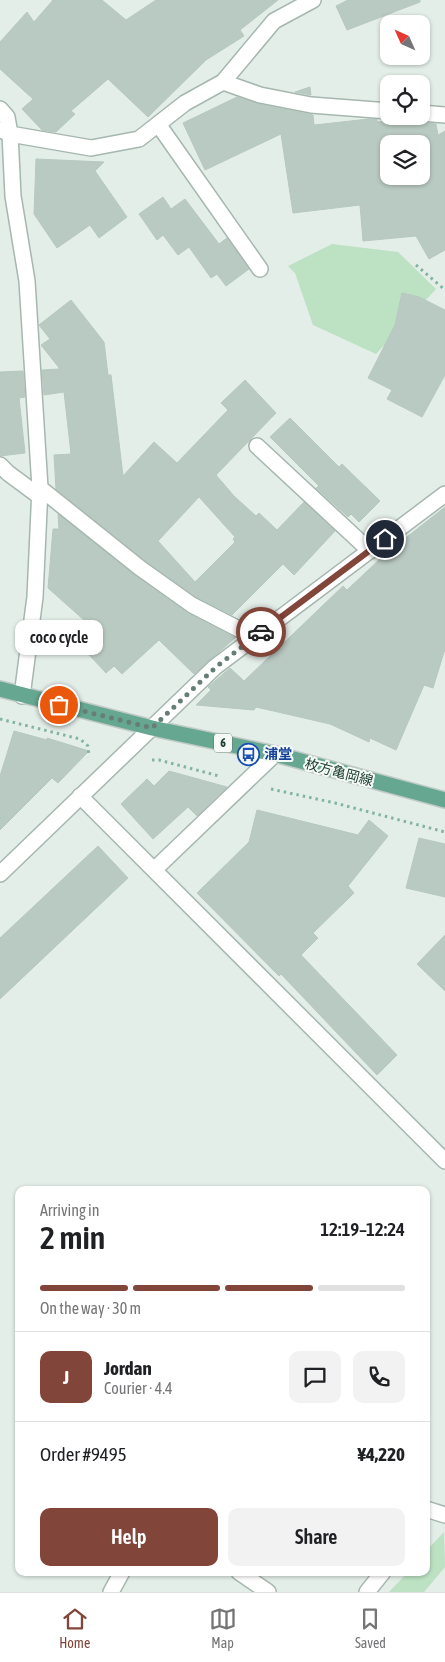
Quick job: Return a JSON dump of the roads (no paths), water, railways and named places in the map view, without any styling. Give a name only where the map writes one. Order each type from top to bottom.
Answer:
[{"type":"main road","name":"枚方亀岡線","points":[[0,690],[152,728],[275,754],[445,800]]},
{"type":"street","points":[[4,136],[91,148],[139,140],[185,103],[223,82],[274,21],[313,0]]},
{"type":"street","points":[[223,82],[260,95],[311,105],[380,109]]},
{"type":"street","points":[[0,109],[7,117],[4,136],[28,281],[39,492],[36,598],[22,696]]},
{"type":"street","points":[[430,113],[445,114]]},
{"type":"street","points":[[158,124],[260,269]]},
{"type":"street","points":[[257,446],[370,551]]},
{"type":"street","points":[[0,465],[8,473],[39,492],[192,605],[254,637]]},
{"type":"street","points":[[0,874],[216,667],[445,494]]},
{"type":"street","points":[[155,869],[275,754]]},
{"type":"street","points":[[80,796],[445,1161]]},
{"type":"street","points":[[430,1510],[445,1515]]},
{"type":"street","points":[[111,1592],[120,1576]]},
{"type":"street","points":[[245,1576],[268,1592]]},
{"type":"street","points":[[367,1592],[381,1576]]},
{"type":"place","name":"coco cycle","points":[[59,705]]},
{"type":"place","name":"浦堂","points":[[248,754]]}]
